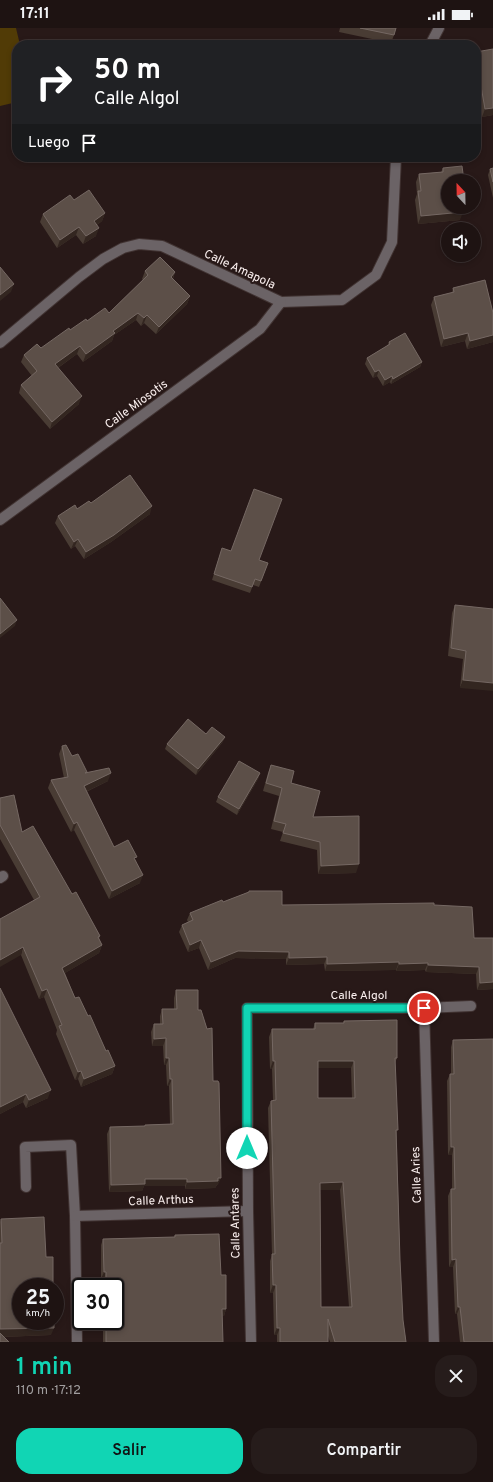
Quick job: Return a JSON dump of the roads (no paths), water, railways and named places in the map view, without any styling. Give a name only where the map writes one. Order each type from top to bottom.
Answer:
[{"type":"street","points":[[432,40],[438,28]]},
{"type":"street","name":"Calle Amapola","points":[[0,344],[79,277],[103,259],[123,248],[139,244],[162,246],[281,302],[342,300],[376,275],[392,242],[396,162]]},
{"type":"street","name":"Calle Miosotis","points":[[0,520],[260,329],[281,302]]},
{"type":"street","name":"Calle Algol","points":[[247,1008],[424,1008],[470,1006]]},
{"type":"street","name":"Calle Antares","points":[[247,1008],[248,1211],[251,1342]]},
{"type":"street","name":"Calle Aries","points":[[424,1008],[434,1342]]},
{"type":"street","points":[[26,1186],[25,1147],[71,1145],[75,1216],[77,1342]]},
{"type":"street","name":"Calle Arthus","points":[[75,1216],[248,1211]]}]
